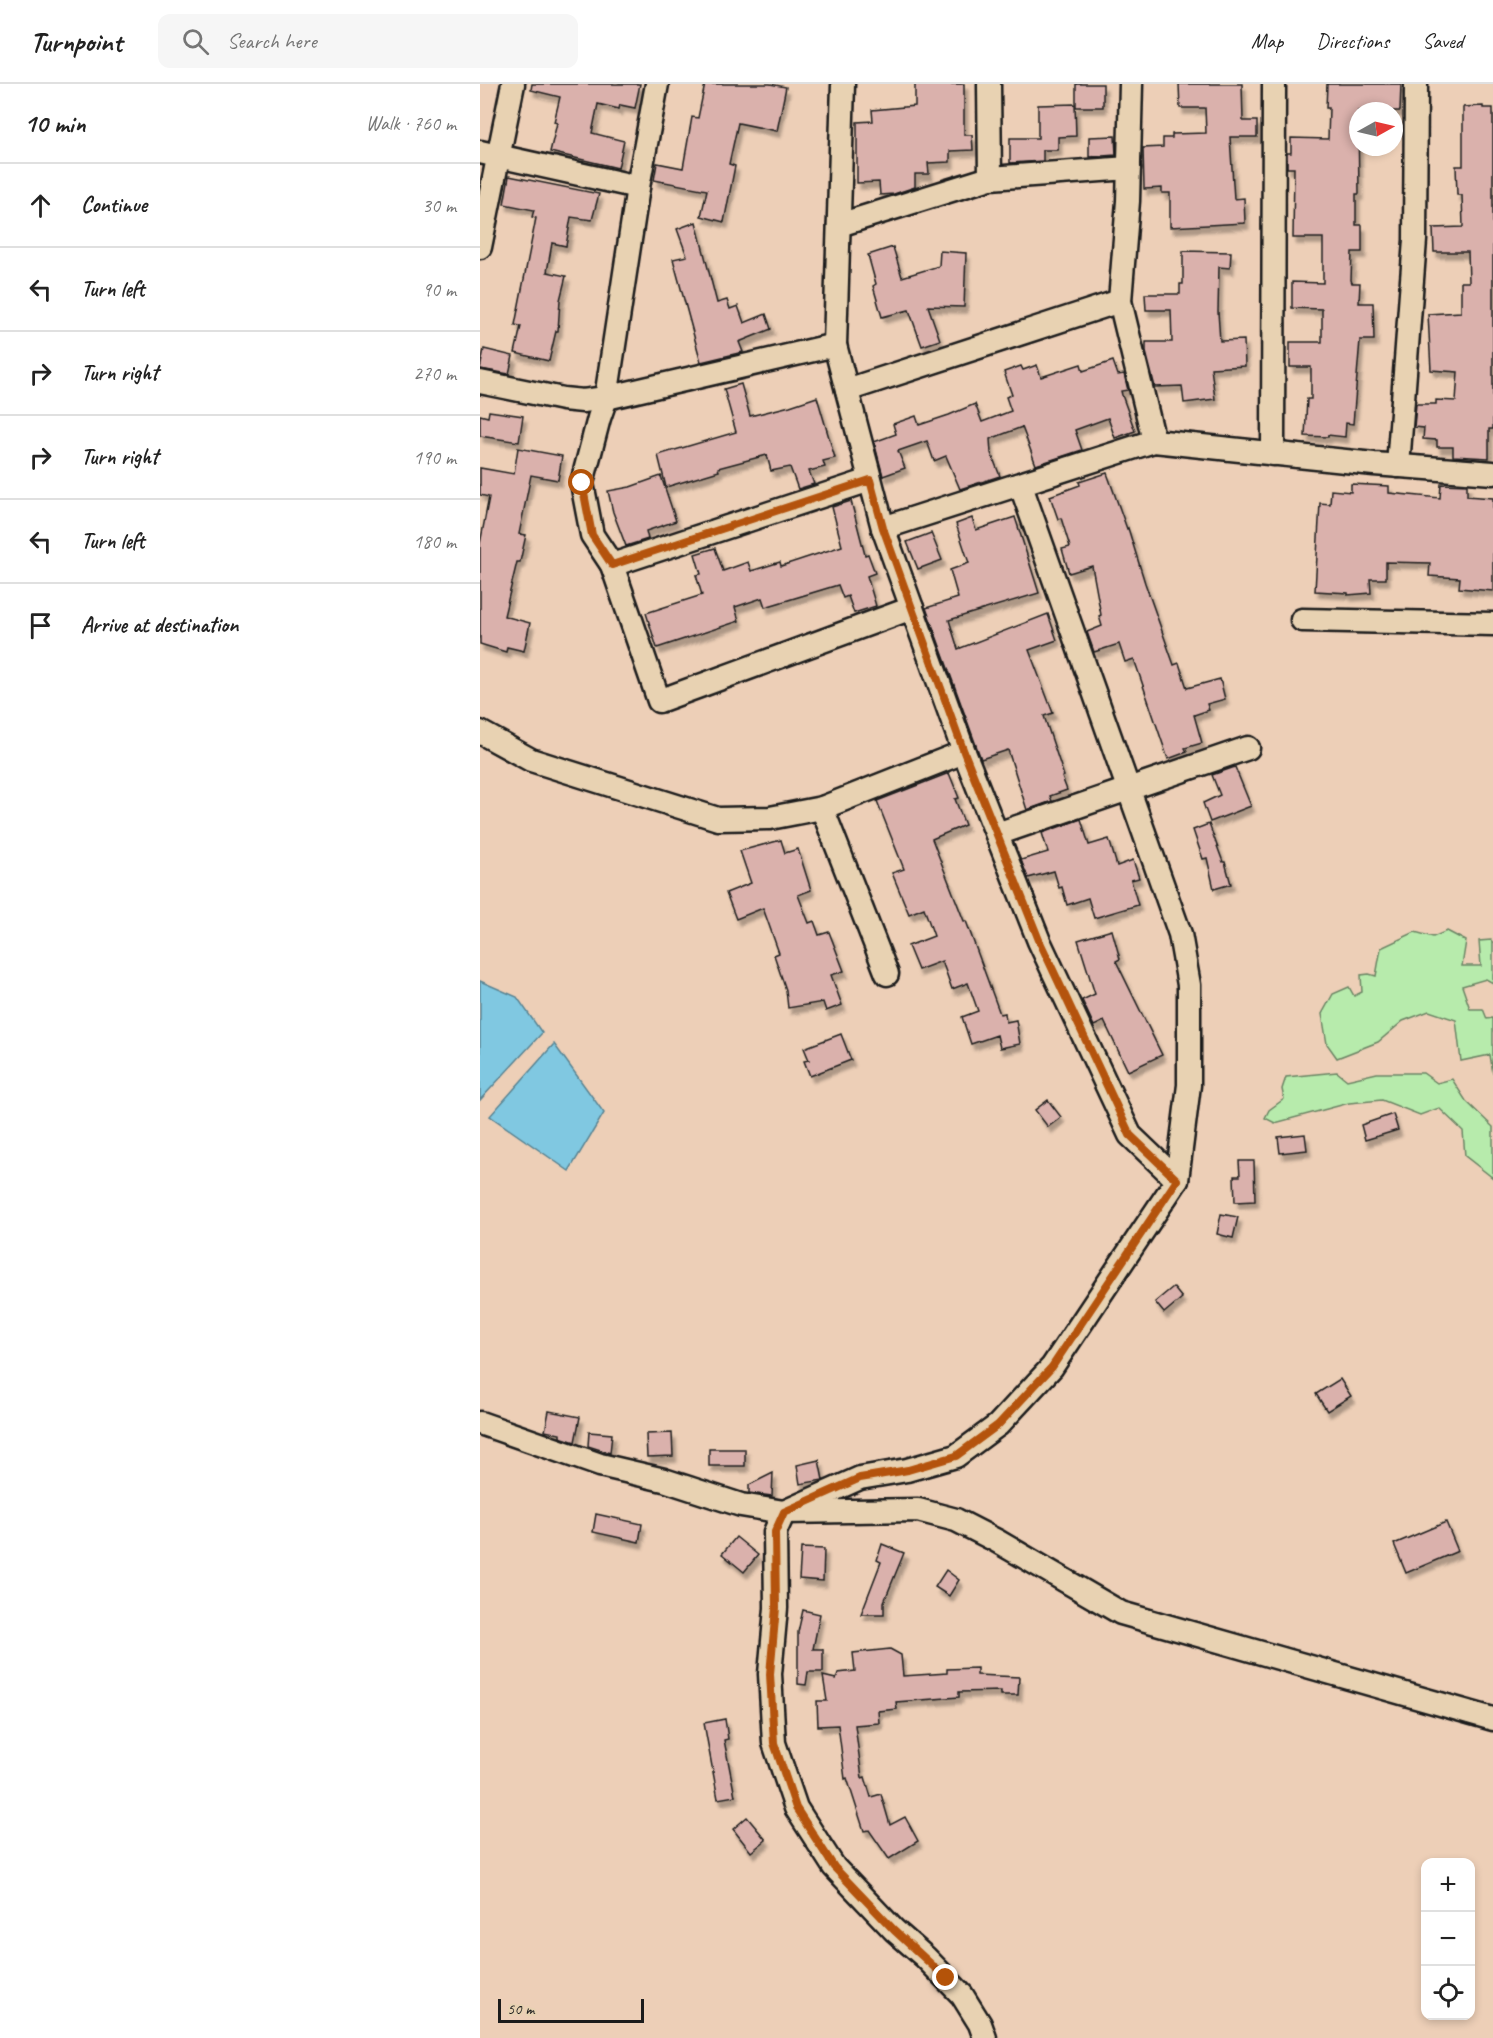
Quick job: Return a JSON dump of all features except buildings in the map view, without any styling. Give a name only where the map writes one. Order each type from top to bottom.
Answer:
[{"type":"street","points":[[480,247],[489,154],[513,84]]},
{"type":"street","points":[[657,84],[638,187],[606,398],[582,483],[592,535],[612,565],[659,701],[912,608]]},
{"type":"street","points":[[843,84],[835,345],[883,528],[964,752],[1039,940],[1130,1135],[1177,1180]]},
{"type":"street","points":[[989,84],[990,178]]},
{"type":"street","points":[[1131,84],[1129,168],[1120,301],[1154,441]]},
{"type":"street","points":[[1273,454],[1274,84]]},
{"type":"street","points":[[1398,466],[1415,240],[1416,84]]},
{"type":"street","points":[[489,154],[638,187]]},
{"type":"street","points":[[838,225],[990,178],[1129,168]]},
{"type":"street","points":[[847,390],[1120,301]]},
{"type":"street","points":[[480,382],[562,399],[583,401],[606,398],[835,345]]},
{"type":"street","points":[[883,528],[1021,486],[1154,441],[1398,466],[1493,472]]},
{"type":"street","points":[[612,565],[870,480]]},
{"type":"street","points":[[985,2038],[980,2024],[962,1995],[925,1957],[894,1930],[834,1867],[796,1808],[774,1743],[770,1674],[776,1608],[775,1532],[784,1512],[860,1478],[908,1470],[956,1456],[998,1425],[1052,1367],[1177,1180],[1188,1085],[1189,985],[1180,934],[1021,486]]},
{"type":"street","points":[[1302,620],[1493,624]]},
{"type":"street","points":[[480,732],[531,760],[718,819],[770,818],[822,808],[964,752]]},
{"type":"street","points":[[997,834],[1248,748]]},
{"type":"street","points":[[822,808],[887,974]]},
{"type":"street","points":[[480,1423],[600,1465],[664,1480],[741,1505],[784,1512],[918,1510],[956,1520],[1121,1613],[1493,1719]]},
{"type":"green space","points":[[1447,931],[1466,941],[1462,966],[1481,966],[1479,941],[1491,940],[1493,943],[1493,983],[1486,979],[1462,986],[1470,1009],[1483,1009],[1487,1019],[1493,1018],[1493,1074],[1490,1055],[1461,1061],[1456,1020],[1429,1011],[1403,1021],[1378,1042],[1337,1058],[1327,1044],[1322,1014],[1333,994],[1349,987],[1354,996],[1362,992],[1361,975],[1376,976],[1381,948],[1415,932],[1433,937]]},
{"type":"green space","points":[[1337,1072],[1347,1080],[1377,1073],[1423,1073],[1437,1083],[1452,1079],[1466,1101],[1493,1127],[1493,1178],[1465,1156],[1463,1131],[1439,1108],[1420,1115],[1382,1100],[1349,1103],[1275,1123],[1265,1118],[1269,1110],[1284,1099],[1282,1089],[1286,1077]]},
{"type":"water","points":[[480,981],[517,997],[542,1033],[480,1100]]},
{"type":"water","points":[[554,1044],[604,1113],[569,1171],[490,1116]]},
{"type":"route","points":[[582,483],[592,535],[612,565],[870,480],[883,528],[964,752],[1039,940],[1130,1135],[1177,1180],[1052,1367],[998,1425],[956,1456],[908,1470],[860,1478],[784,1512],[775,1532],[776,1608],[770,1674],[774,1743],[796,1808],[834,1867],[894,1930],[946,1978]]}]
